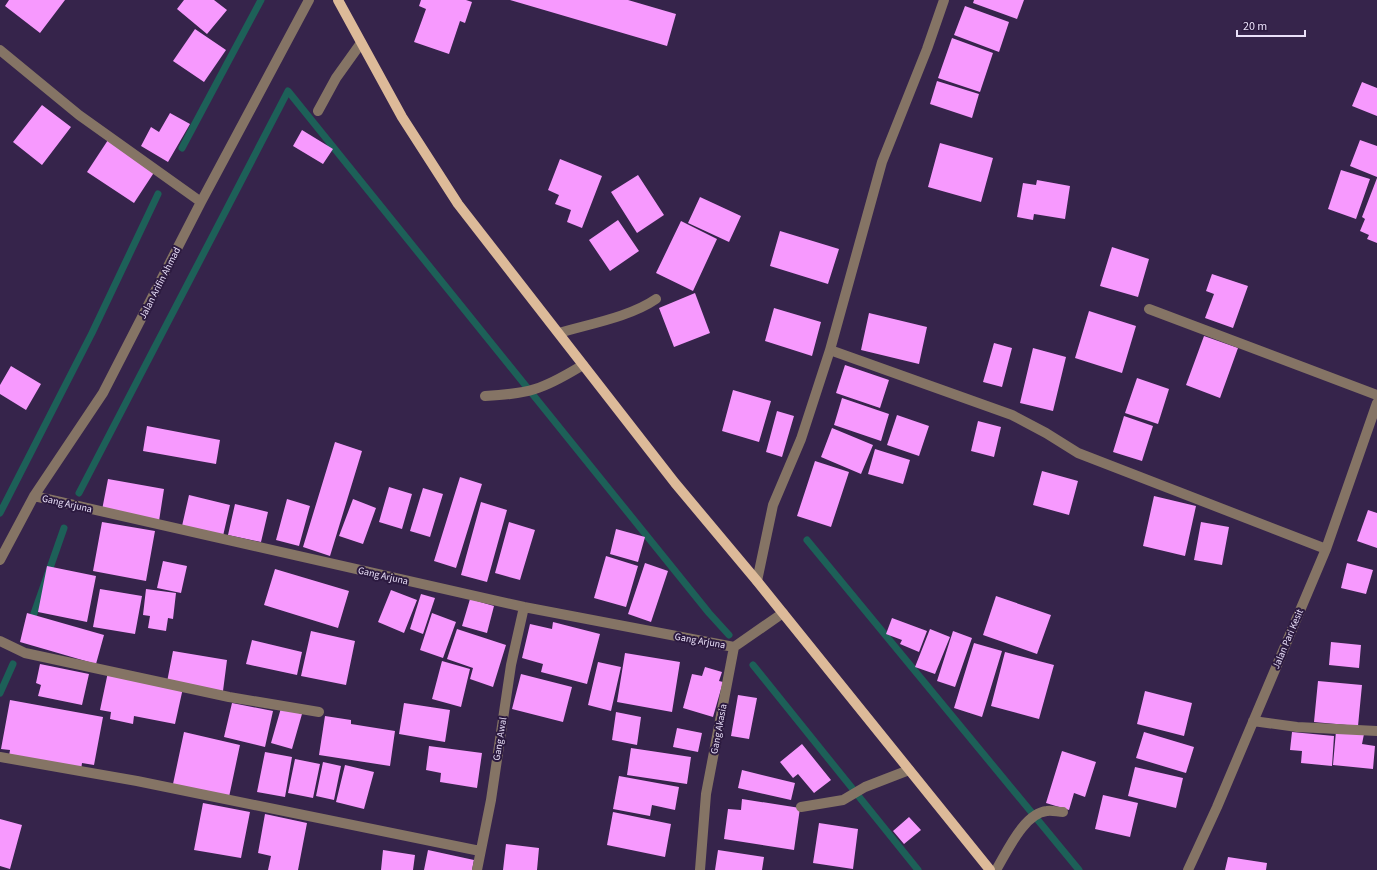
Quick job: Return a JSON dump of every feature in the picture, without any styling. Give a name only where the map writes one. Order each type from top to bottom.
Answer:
[{"type":"main road","points":[[338,0],[402,117],[458,204],[675,483],[757,581],[990,870]]},
{"type":"street","name":"Jalan Arifin Ahmad","points":[[0,560],[34,496],[103,393],[201,202],[309,0]]},
{"type":"street","points":[[757,581],[773,505],[801,439],[830,350],[882,162],[927,49],[944,0]]},
{"type":"street","points":[[318,111],[336,78],[361,43]]},
{"type":"street","points":[[0,50],[79,115],[201,202]]},
{"type":"street","points":[[559,333],[626,313],[647,305],[656,299]]},
{"type":"street","points":[[1149,309],[1377,395]]},
{"type":"street","points":[[830,350],[1012,415],[1046,433],[1078,454],[1326,548]]},
{"type":"street","points":[[485,396],[518,393],[536,389],[554,382],[583,365]]},
{"type":"street","name":"Jalan Pari Kesit","points":[[1188,870],[1254,721],[1326,548],[1377,403]]},
{"type":"street","name":"Gang Arjuna","points":[[34,496],[524,607],[734,647]]},
{"type":"street","name":"Gang Awal","points":[[477,870],[491,800],[512,665],[524,607]]},
{"type":"street","points":[[734,647],[783,613]]},
{"type":"street","points":[[0,641],[25,653],[229,698],[319,712]]},
{"type":"street","name":"Gang Akasia","points":[[700,870],[706,794],[734,647]]},
{"type":"street","points":[[1254,721],[1297,727],[1377,731]]},
{"type":"street","points":[[0,758],[137,781],[480,851]]},
{"type":"street","points":[[801,807],[843,800],[865,787],[909,770]]},
{"type":"street","points":[[996,870],[1024,824],[1037,814],[1047,810],[1063,812]]},
{"type":"building","points":[[9,0],[65,0],[40,33],[5,6]]},
{"type":"building","points":[[184,0],[214,0],[227,10],[207,34],[177,9]]},
{"type":"building","points":[[421,0],[466,0],[472,2],[465,23],[460,21],[449,54],[414,42],[426,9],[419,6]]},
{"type":"building","points":[[510,0],[628,0],[676,14],[667,46]]},
{"type":"building","points":[[974,0],[1024,0],[1017,19],[973,3]]},
{"type":"building","points":[[965,6],[1009,22],[999,52],[954,35]]},
{"type":"building","points":[[195,29],[226,50],[204,82],[173,61]]},
{"type":"building","points":[[952,38],[993,53],[980,92],[938,78]]},
{"type":"building","points":[[937,81],[979,94],[972,118],[930,104]]},
{"type":"building","points":[[1362,82],[1377,88],[1377,116],[1352,106]]},
{"type":"building","points":[[42,105],[71,127],[42,165],[13,142]]},
{"type":"building","points":[[170,113],[190,124],[168,162],[141,146],[151,127],[159,132]]},
{"type":"building","points":[[302,130],[333,149],[323,164],[293,146]]},
{"type":"building","points":[[108,140],[155,171],[134,203],[87,172]]},
{"type":"building","points":[[1360,140],[1377,146],[1377,177],[1350,166]]},
{"type":"building","points":[[940,143],[993,158],[981,202],[928,187]]},
{"type":"building","points":[[560,159],[602,176],[582,228],[567,222],[571,210],[555,204],[559,195],[548,190]]},
{"type":"building","points":[[1341,170],[1370,179],[1356,219],[1328,209]]},
{"type":"building","points":[[638,175],[664,215],[637,233],[611,192]]},
{"type":"building","points":[[1377,178],[1377,243],[1367,239],[1369,235],[1360,231],[1365,219],[1362,217]]},
{"type":"building","points":[[1037,180],[1070,186],[1065,219],[1034,214],[1033,220],[1017,217],[1023,183],[1036,185]]},
{"type":"building","points":[[700,197],[741,216],[729,242],[688,223]]},
{"type":"building","points":[[618,220],[639,251],[610,271],[589,240]]},
{"type":"building","points":[[681,221],[717,239],[693,291],[656,273]]},
{"type":"building","points":[[780,231],[839,249],[828,284],[770,266]]},
{"type":"building","points":[[1112,247],[1149,259],[1138,297],[1100,286]]},
{"type":"building","points":[[1212,274],[1248,286],[1233,328],[1205,318],[1214,294],[1206,291]]},
{"type":"building","points":[[695,293],[710,333],[674,347],[659,308]]},
{"type":"building","points":[[774,308],[821,322],[812,356],[765,341]]},
{"type":"building","points":[[1089,311],[1136,326],[1122,373],[1075,358]]},
{"type":"building","points":[[869,313],[927,327],[919,364],[861,350]]},
{"type":"building","points":[[1204,336],[1238,348],[1220,398],[1186,385]]},
{"type":"building","points":[[994,343],[1012,348],[1002,387],[983,382]]},
{"type":"building","points":[[1033,348],[1066,357],[1053,411],[1020,403]]},
{"type":"building","points":[[845,365],[889,380],[880,408],[836,393]]},
{"type":"building","points":[[11,366],[41,384],[26,410],[0,394],[0,385]]},
{"type":"building","points":[[1137,378],[1169,389],[1158,424],[1125,413]]},
{"type":"building","points":[[733,390],[771,401],[759,442],[722,431]]},
{"type":"building","points":[[842,398],[889,414],[881,441],[834,425]]},
{"type":"building","points":[[777,411],[794,416],[782,457],[766,452]]},
{"type":"building","points":[[897,415],[929,426],[919,456],[887,445]]},
{"type":"building","points":[[1124,416],[1153,426],[1142,461],[1113,452]]},
{"type":"building","points":[[978,421],[1001,427],[994,457],[971,451]]},
{"type":"building","points":[[147,426],[220,440],[216,464],[143,451]]},
{"type":"building","points":[[832,428],[873,445],[861,474],[821,457]]},
{"type":"building","points":[[335,442],[362,451],[330,556],[303,547]]},
{"type":"building","points":[[875,449],[910,460],[903,484],[868,474]]},
{"type":"building","points":[[815,461],[849,472],[831,527],[797,516]]},
{"type":"building","points":[[1042,471],[1078,481],[1069,515],[1033,505]]},
{"type":"building","points":[[460,477],[482,484],[456,568],[434,561]]},
{"type":"building","points":[[108,479],[164,489],[159,521],[102,510]]},
{"type":"building","points":[[389,487],[412,494],[402,529],[379,522]]},
{"type":"building","points":[[423,488],[443,494],[430,537],[410,531]]},
{"type":"building","points":[[189,495],[230,505],[223,536],[182,526]]},
{"type":"building","points":[[1154,496],[1196,506],[1185,556],[1143,546]]},
{"type":"building","points":[[287,499],[310,506],[299,546],[276,540]]},
{"type":"building","points":[[353,499],[376,508],[363,544],[339,536]]},
{"type":"building","points":[[481,502],[507,510],[487,582],[461,575]]},
{"type":"building","points":[[235,504],[268,512],[261,542],[228,535]]},
{"type":"building","points":[[1368,510],[1377,513],[1377,548],[1357,541]]},
{"type":"building","points":[[102,522],[155,531],[146,581],[93,571]]},
{"type":"building","points":[[509,522],[535,530],[520,580],[495,573]]},
{"type":"building","points":[[1201,522],[1229,527],[1222,565],[1194,560]]},
{"type":"building","points":[[616,529],[645,537],[638,562],[610,554]]},
{"type":"building","points":[[606,556],[638,566],[626,607],[594,598]]},
{"type":"building","points":[[163,561],[187,566],[181,593],[157,588]]},
{"type":"building","points":[[645,563],[668,571],[651,622],[628,614]]},
{"type":"building","points":[[1347,563],[1373,570],[1366,594],[1341,588]]},
{"type":"building","points":[[47,566],[96,576],[87,622],[38,612]]},
{"type":"building","points":[[275,569],[349,591],[338,628],[264,605]]},
{"type":"building","points":[[100,589],[142,596],[135,634],[93,627]]},
{"type":"building","points":[[146,589],[176,593],[173,619],[168,618],[166,631],[148,628],[150,616],[143,615]]},
{"type":"building","points":[[391,590],[417,600],[404,633],[378,622]]},
{"type":"building","points":[[421,594],[435,598],[423,634],[410,629]]},
{"type":"building","points":[[996,596],[1051,615],[1037,654],[983,635]]},
{"type":"building","points":[[470,599],[494,606],[487,633],[462,626]]},
{"type":"building","points":[[27,613],[104,635],[96,664],[20,642]]},
{"type":"building","points":[[432,613],[456,622],[443,658],[420,650]]},
{"type":"building","points":[[892,618],[927,631],[919,652],[900,644],[902,640],[886,634]]},
{"type":"building","points":[[553,622],[600,634],[587,684],[541,672],[543,664],[522,658],[530,624],[552,629]]},
{"type":"building","points":[[457,629],[506,645],[493,687],[470,679],[473,668],[447,659]]},
{"type":"building","points":[[930,629],[950,637],[935,674],[915,667]]},
{"type":"building","points":[[311,631],[355,641],[346,685],[301,676]]},
{"type":"building","points":[[953,631],[972,638],[955,687],[937,681]]},
{"type":"building","points":[[252,640],[302,652],[297,675],[246,664]]},
{"type":"building","points":[[1331,642],[1361,645],[1359,668],[1329,665]]},
{"type":"building","points":[[974,643],[1002,651],[982,717],[954,708]]},
{"type":"building","points":[[173,651],[227,660],[223,691],[167,682]]},
{"type":"building","points":[[1005,652],[1054,665],[1039,719],[991,706]]},
{"type":"building","points":[[625,653],[680,662],[672,712],[617,702]]},
{"type":"building","points":[[442,661],[470,669],[461,707],[432,699]]},
{"type":"building","points":[[598,662],[621,667],[611,711],[588,705]]},
{"type":"building","points":[[40,664],[89,674],[82,705],[38,696],[41,685],[36,683]]},
{"type":"building","points":[[705,667],[722,672],[719,681],[723,682],[713,717],[683,708],[692,674],[702,676]]},
{"type":"building","points":[[108,672],[183,688],[175,724],[134,716],[133,724],[110,719],[111,712],[100,710]]},
{"type":"building","points":[[521,674],[572,687],[563,722],[512,709]]},
{"type":"building","points":[[1318,681],[1362,685],[1358,726],[1314,722]]},
{"type":"building","points":[[1145,691],[1192,703],[1184,736],[1137,724]]},
{"type":"building","points":[[738,695],[757,698],[749,739],[731,736]]},
{"type":"building","points":[[10,700],[103,717],[94,765],[82,763],[81,770],[9,756],[10,750],[1,749]]},
{"type":"building","points":[[232,703],[273,711],[265,747],[224,737]]},
{"type":"building","points":[[404,703],[450,710],[445,742],[399,734]]},
{"type":"building","points":[[281,708],[302,714],[292,749],[271,743]]},
{"type":"building","points":[[616,712],[641,717],[637,745],[612,740]]},
{"type":"building","points":[[325,716],[351,720],[351,724],[395,731],[390,766],[319,755]]},
{"type":"building","points":[[677,728],[702,733],[698,752],[673,747]]},
{"type":"building","points":[[1336,731],[1364,734],[1362,744],[1375,746],[1373,769],[1333,765]]},
{"type":"building","points":[[184,732],[240,745],[229,797],[173,784]]},
{"type":"building","points":[[1144,732],[1194,747],[1186,773],[1136,758]]},
{"type":"building","points":[[1292,732],[1334,736],[1332,766],[1301,763],[1302,751],[1290,750]]},
{"type":"building","points":[[802,744],[831,780],[814,793],[798,774],[793,778],[780,762]]},
{"type":"building","points":[[429,746],[482,753],[477,788],[440,782],[441,773],[426,770]]},
{"type":"building","points":[[631,748],[691,757],[687,784],[627,775]]},
{"type":"building","points":[[1062,751],[1096,762],[1085,797],[1074,793],[1069,810],[1046,803]]},
{"type":"building","points":[[265,752],[292,757],[285,797],[257,792]]},
{"type":"building","points":[[295,759],[320,764],[313,798],[288,793]]},
{"type":"building","points":[[323,762],[341,766],[334,800],[316,796]]},
{"type":"building","points":[[345,765],[374,772],[364,809],[336,802]]},
{"type":"building","points":[[1135,767],[1183,778],[1176,808],[1128,796]]},
{"type":"building","points":[[742,770],[795,783],[791,800],[738,788]]},
{"type":"building","points":[[619,776],[679,787],[675,810],[652,805],[650,816],[613,809]]},
{"type":"building","points":[[1103,795],[1138,803],[1130,837],[1095,829]]},
{"type":"building","points":[[742,799],[800,808],[794,850],[724,839],[728,809],[741,810]]},
{"type":"building","points":[[203,803],[250,812],[241,858],[194,850]]},
{"type":"building","points":[[613,812],[671,824],[665,857],[607,845]]},
{"type":"building","points":[[265,814],[307,823],[298,870],[268,870],[271,856],[258,853]]},
{"type":"building","points":[[909,817],[921,830],[904,844],[893,831]]},
{"type":"building","points":[[0,819],[22,825],[10,869],[0,866]]},
{"type":"building","points":[[819,823],[858,829],[853,869],[813,863]]},
{"type":"building","points":[[506,844],[539,848],[537,870],[503,870]]},
{"type":"building","points":[[383,850],[415,855],[413,870],[381,870]]},
{"type":"building","points":[[428,850],[474,860],[472,870],[424,870]]},
{"type":"building","points":[[718,850],[764,857],[762,870],[715,870]]},
{"type":"building","points":[[1228,857],[1267,863],[1266,870],[1225,870]]},
{"type":"waterway","points":[[182,148],[261,0]]},
{"type":"waterway","points":[[79,493],[288,91],[709,613],[729,635]]},
{"type":"waterway","points":[[0,513],[92,333],[158,194]]},
{"type":"waterway","points":[[31,622],[64,528]]},
{"type":"waterway","points":[[807,540],[1079,870]]},
{"type":"waterway","points":[[0,693],[13,664]]},
{"type":"waterway","points":[[753,665],[918,870]]}]
